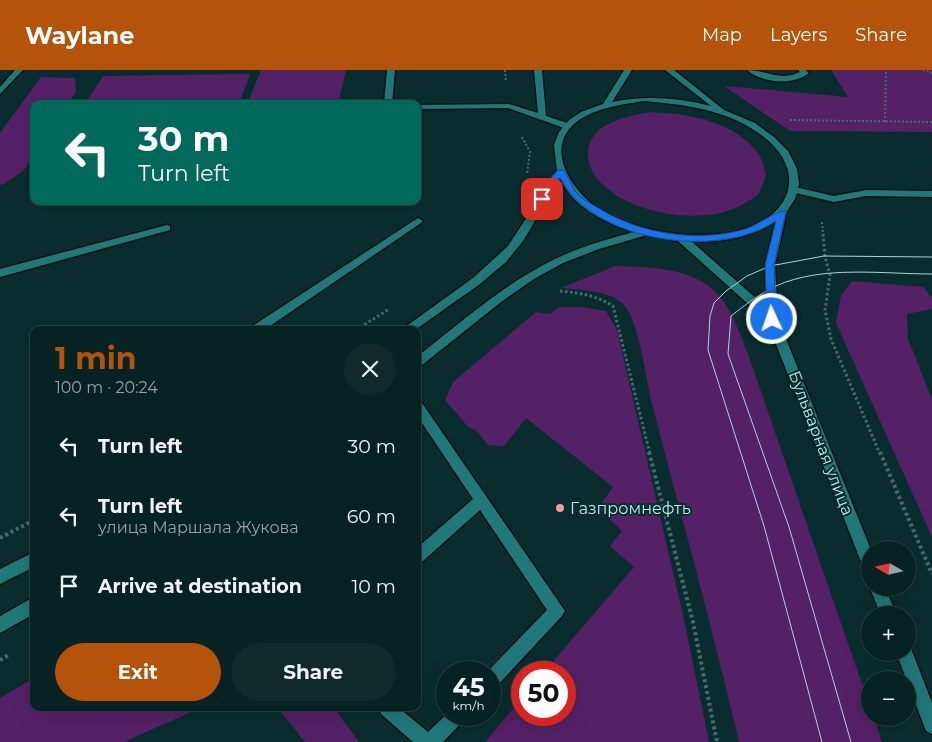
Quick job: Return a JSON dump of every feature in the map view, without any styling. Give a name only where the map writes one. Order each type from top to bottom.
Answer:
[{"type":"main road","points":[[0,92],[19,70]]},
{"type":"main road","points":[[388,100],[392,70]]},
{"type":"main road","points":[[538,70],[542,118]]},
{"type":"main road","points":[[607,104],[628,70]]},
{"type":"main road","points":[[669,70],[722,111]]},
{"type":"main road","points":[[751,70],[759,76],[797,78],[805,73],[802,70]]},
{"type":"main road","points":[[783,213],[760,228],[728,237],[681,238],[646,232],[610,219],[581,202],[572,192],[561,172],[557,150],[567,126],[584,113],[607,104],[643,99],[683,101],[722,111],[753,125],[778,144],[793,167],[795,190],[824,197],[842,198],[866,193],[932,194]]},
{"type":"main road","points":[[421,108],[509,106],[567,126]]},
{"type":"main road","points":[[413,326],[469,286],[511,250],[530,226],[548,186],[561,172]]},
{"type":"main road","name":"Бульварная улица","points":[[795,190],[783,213],[770,265],[772,319],[861,544]]},
{"type":"main road","points":[[261,326],[418,220]]},
{"type":"main road","points":[[0,273],[167,228]]},
{"type":"main road","points":[[421,360],[502,297],[547,267],[584,250],[646,232]]},
{"type":"main road","name":"Бульварная улица","points":[[681,238],[772,319]]},
{"type":"main road","points":[[421,410],[557,611],[501,670]]},
{"type":"main road","points":[[421,553],[482,500]]},
{"type":"main road","points":[[0,577],[30,561]]},
{"type":"main road","points":[[0,624],[30,607]]},
{"type":"main road","points":[[907,661],[932,725]]},
{"type":"main road","points":[[390,711],[426,742]]},
{"type":"main road","points":[[431,742],[446,726]]},
{"type":"path","points":[[886,70],[886,122]]},
{"type":"path","points":[[922,70],[932,73]]},
{"type":"path","points":[[509,106],[510,114],[530,152],[528,172],[524,181]]},
{"type":"path","points":[[784,120],[932,122]]},
{"type":"path","points":[[824,197],[822,224],[824,257],[830,275],[825,310],[830,339],[932,574]]},
{"type":"path","points":[[551,290],[581,293],[602,299],[613,306],[618,319],[632,385],[693,622],[717,742]]},
{"type":"path","points":[[0,538],[30,522]]},
{"type":"shaded area","points":[[261,70],[346,70],[339,100],[249,100]]},
{"type":"shaded area","points":[[831,70],[932,70],[932,132],[790,131],[724,86],[848,97]]},
{"type":"shaded area","points":[[250,74],[240,100],[88,100],[103,76]]},
{"type":"shaded area","points":[[41,77],[75,78],[76,92],[71,100],[30,100],[30,161],[24,170],[0,185],[0,133]]},
{"type":"shaded area","points":[[650,112],[694,117],[709,121],[736,133],[748,142],[758,153],[766,175],[758,194],[731,210],[693,216],[653,211],[617,196],[603,185],[592,172],[588,160],[589,145],[594,136],[609,124],[619,119]]},
{"type":"shaded area","points":[[615,266],[645,267],[689,275],[714,290],[728,307],[747,351],[861,681],[861,726],[877,726],[882,742],[739,742],[650,397],[642,352],[633,323],[622,303],[609,295],[593,291],[561,288]]},
{"type":"shaded area","points":[[852,281],[923,287],[932,298],[932,309],[907,314],[908,339],[932,399],[932,537],[836,323],[841,295]]},
{"type":"shaded area","points":[[559,307],[582,307],[606,311],[617,330],[685,624],[709,742],[485,742],[498,726],[501,726],[501,723],[511,711],[511,726],[576,726],[576,661],[553,661],[634,567],[610,546],[622,531],[598,508],[613,487],[526,418],[504,446],[488,445],[475,429],[469,428],[445,400],[453,382],[536,312],[550,314]]},
{"type":"shaded area","points":[[30,680],[30,711],[193,711],[124,742],[0,742],[0,698]]},
{"type":"shaded area","points":[[280,711],[336,711],[359,742],[305,742]]},
{"type":"tram line","points":[[822,742],[764,526],[708,350],[710,316],[714,303],[726,291],[747,276],[770,266],[824,256],[932,257]]},
{"type":"tram line","points":[[851,742],[789,527],[728,354],[731,316],[758,296],[776,286],[794,279],[813,275],[853,272],[932,274]]},
{"type":"place","name":"Газпромнефть","points":[[560,508]]},
{"type":"route","points":[[542,199],[548,186],[561,172],[572,192],[581,202],[610,219],[646,232],[681,238],[728,237],[760,228],[783,213],[770,265],[772,319]]}]
